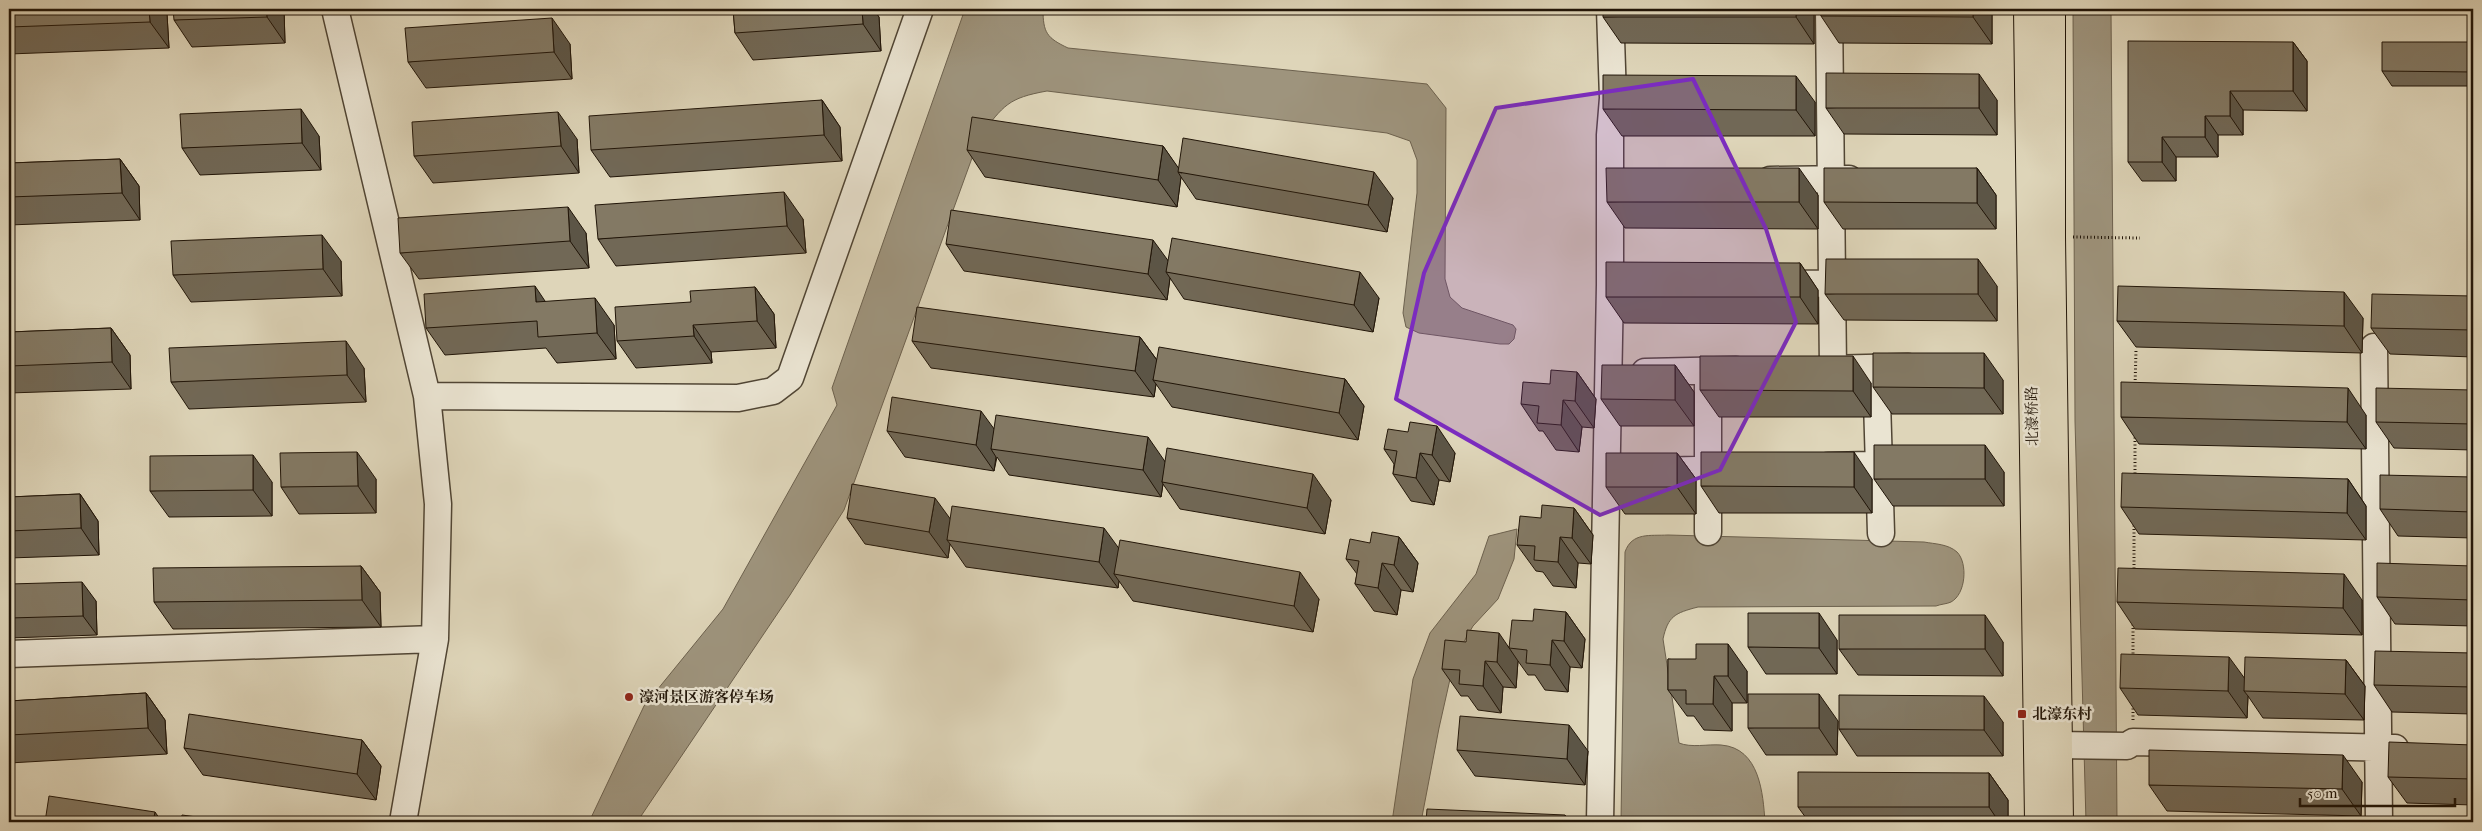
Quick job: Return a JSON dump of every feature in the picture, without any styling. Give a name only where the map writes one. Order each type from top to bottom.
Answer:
[{"type":"main road","name":"北濠桥路","points":[[2028,9],[2038,822]]},
{"type":"main road","name":"北濠桥路","points":[[2051,9],[2051,237],[2067,745],[2059,822]]},
{"type":"street","points":[[335,9],[427,396],[438,504],[435,639],[403,822]]},
{"type":"street","points":[[427,396],[738,398],[773,391],[790,378],[920,9]]},
{"type":"street","points":[[1600,822],[1609,373],[1620,284],[1610,181],[1623,98],[1610,9]]},
{"type":"street","points":[[1829,9],[1840,97],[1832,179],[1833,369]]},
{"type":"street","points":[[1801,97],[1840,97]]},
{"type":"street","points":[[1745,180],[1871,178]]},
{"type":"street","points":[[1610,181],[1639,181]]},
{"type":"street","points":[[1755,284],[1889,283]]},
{"type":"street","points":[[2374,347],[2379,822]]},
{"type":"street","points":[[1804,369],[1934,367]]},
{"type":"street","points":[[1876,368],[1881,532]]},
{"type":"street","points":[[1609,373],[1756,370]]},
{"type":"street","points":[[1708,371],[1708,532]]},
{"type":"street","points":[[1803,467],[1937,464]]},
{"type":"street","points":[[1608,472],[1765,468]]},
{"type":"street","points":[[9,654],[435,639]]},
{"type":"street","points":[[2067,745],[2130,744],[2416,748]]},
{"type":"path","points":[[2067,236],[2140,238]]},
{"type":"path","points":[[2135,390],[2136,350]]},
{"type":"path","points":[[2135,429],[2135,478]]},
{"type":"path","points":[[2134,517],[2134,576]]},
{"type":"path","points":[[2133,664],[2134,615]]},
{"type":"path","points":[[2130,744],[2133,693]]},
{"type":"highlighted area","points":[[1693,79],[1766,229],[1796,322],[1720,470],[1600,515],[1396,399],[1424,273],[1496,108]]},
{"type":"shaded area","points":[[965,9],[1043,9],[1045,29],[1048,34],[1055,41],[1068,48],[1427,84],[1446,108],[1445,279],[1450,297],[1462,308],[1513,325],[1516,329],[1514,339],[1509,344],[1500,344],[1419,333],[1406,327],[1403,313],[1417,193],[1417,160],[1410,141],[1387,133],[1047,91],[1015,100],[1001,110],[980,136],[844,510],[790,595],[637,822],[589,822],[644,706],[723,609],[837,405],[832,388]]},
{"type":"shaded area","points":[[2073,9],[2111,9],[2117,822],[2086,822],[2075,421]]},
{"type":"shaded area","points":[[1517,529],[1514,559],[1498,599],[1473,626],[1455,657],[1421,822],[1392,822],[1413,679],[1430,633],[1476,574],[1489,536]]},
{"type":"shaded area","points":[[1668,535],[1924,542],[1950,547],[1961,557],[1964,578],[1960,592],[1951,602],[1936,606],[1698,607],[1684,611],[1670,620],[1663,639],[1679,743],[1694,746],[1721,745],[1734,748],[1744,754],[1752,763],[1757,774],[1763,799],[1765,822],[1621,822],[1625,552],[1632,541],[1642,536]]},
{"type":"building","points":[[9,9],[149,9],[150,22],[9,27]]},
{"type":"building","points":[[173,9],[266,9],[267,17],[174,20]]},
{"type":"building","points":[[733,9],[862,9],[863,24],[735,33]]},
{"type":"building","points":[[1603,9],[1796,9],[1796,17],[1603,17]]},
{"type":"building","points":[[1821,9],[1973,9],[1973,17],[1821,16]]},
{"type":"building","points":[[552,18],[554,52],[408,62],[405,28]]},
{"type":"building","points":[[2128,41],[2293,42],[2293,91],[2230,91],[2230,116],[2205,116],[2205,137],[2162,137],[2162,162],[2128,162]]},
{"type":"building","points":[[2382,42],[2473,42],[2473,72],[2382,71]]},
{"type":"building","points":[[1826,73],[1979,74],[1979,108],[1826,108]]},
{"type":"building","points":[[1603,75],[1796,76],[1796,110],[1603,109]]},
{"type":"building","points":[[822,100],[824,135],[591,150],[589,116]]},
{"type":"building","points":[[301,109],[302,143],[182,148],[180,114]]},
{"type":"building","points":[[558,112],[561,146],[414,156],[412,122]]},
{"type":"building","points":[[972,117],[1163,146],[1158,180],[967,150]]},
{"type":"building","points":[[1183,138],[1374,172],[1368,205],[1178,172]]},
{"type":"building","points":[[120,159],[122,193],[9,197],[9,163]]},
{"type":"building","points":[[1606,168],[1799,168],[1799,202],[1607,202]]},
{"type":"building","points":[[1824,168],[1977,168],[1977,203],[1824,202]]},
{"type":"building","points":[[784,192],[787,226],[598,239],[595,205]]},
{"type":"building","points":[[568,207],[570,241],[400,253],[398,218]]},
{"type":"building","points":[[951,210],[1153,240],[1148,274],[946,244]]},
{"type":"building","points":[[322,235],[323,269],[173,275],[171,241]]},
{"type":"building","points":[[1172,238],[1360,272],[1354,305],[1166,272]]},
{"type":"building","points":[[1826,259],[1978,259],[1978,294],[1825,294]]},
{"type":"building","points":[[1606,262],[1800,263],[1800,297],[1606,297]]},
{"type":"building","points":[[535,286],[536,302],[595,298],[597,333],[538,337],[537,321],[426,328],[424,294]]},
{"type":"building","points":[[2118,286],[2344,292],[2344,326],[2117,321]]},
{"type":"building","points":[[755,287],[757,321],[693,325],[694,336],[617,341],[615,307],[691,302],[690,291]]},
{"type":"building","points":[[2372,294],[2473,296],[2473,330],[2371,328]]},
{"type":"building","points":[[917,307],[1140,337],[1135,371],[912,341]]},
{"type":"building","points":[[111,328],[112,362],[9,366],[9,332]]},
{"type":"building","points":[[346,341],[347,375],[171,382],[169,348]]},
{"type":"building","points":[[1159,347],[1345,379],[1339,413],[1153,380]]},
{"type":"building","points":[[1873,353],[1984,353],[1984,388],[1873,387]]},
{"type":"building","points":[[1700,356],[1853,356],[1853,391],[1700,390]]},
{"type":"building","points":[[1602,365],[1675,365],[1675,400],[1601,399]]},
{"type":"building","points":[[1551,370],[1577,372],[1575,401],[1563,400],[1561,425],[1537,423],[1539,406],[1521,404],[1523,382],[1550,384]]},
{"type":"building","points":[[2121,382],[2348,388],[2347,422],[2121,417]]},
{"type":"building","points":[[2376,388],[2473,390],[2473,424],[2376,422]]},
{"type":"building","points":[[892,397],[981,411],[976,445],[887,431]]},
{"type":"building","points":[[996,415],[1148,437],[1143,470],[991,449]]},
{"type":"building","points":[[1410,422],[1437,426],[1432,455],[1420,453],[1416,478],[1393,474],[1397,451],[1384,449],[1388,429],[1408,432]]},
{"type":"building","points":[[1874,445],[1985,445],[1985,479],[1874,479]]},
{"type":"building","points":[[1167,448],[1313,474],[1307,508],[1162,482]]},
{"type":"building","points":[[357,452],[358,486],[281,487],[280,453]]},
{"type":"building","points":[[1701,452],[1854,452],[1854,487],[1701,486]]},
{"type":"building","points":[[1606,453],[1677,453],[1677,487],[1606,487]]},
{"type":"building","points":[[253,455],[253,490],[150,491],[150,456]]},
{"type":"building","points":[[2122,473],[2348,479],[2347,513],[2121,507]]},
{"type":"building","points":[[2380,475],[2473,477],[2473,512],[2380,509]]},
{"type":"building","points":[[852,484],[935,498],[929,532],[847,518]]},
{"type":"building","points":[[80,494],[81,528],[9,531],[9,497]]},
{"type":"building","points":[[1542,505],[1574,508],[1572,538],[1560,537],[1558,562],[1534,560],[1535,546],[1517,545],[1520,516],[1541,518]]},
{"type":"building","points":[[952,506],[1104,528],[1099,562],[947,540]]},
{"type":"building","points":[[1372,532],[1399,537],[1394,565],[1382,563],[1378,588],[1355,584],[1359,561],[1346,559],[1350,539],[1370,543]]},
{"type":"building","points":[[1120,540],[1300,572],[1294,606],[1114,574]]},
{"type":"building","points":[[2377,563],[2473,566],[2473,600],[2377,597]]},
{"type":"building","points":[[361,566],[362,600],[154,602],[153,568]]},
{"type":"building","points":[[2118,568],[2344,574],[2343,608],[2117,602]]},
{"type":"building","points":[[82,582],[83,616],[9,618],[9,584]]},
{"type":"building","points":[[1534,609],[1566,612],[1564,641],[1552,640],[1550,665],[1526,663],[1527,650],[1509,648],[1512,620],[1533,621]]},
{"type":"building","points":[[1748,613],[1819,613],[1819,648],[1748,647]]},
{"type":"building","points":[[1839,615],[1985,615],[1985,649],[1839,649]]},
{"type":"building","points":[[1467,630],[1499,633],[1497,662],[1485,661],[1483,686],[1459,684],[1460,670],[1442,669],[1445,640],[1466,642]]},
{"type":"building","points":[[1696,644],[1728,644],[1728,676],[1714,676],[1713,704],[1686,704],[1686,690],[1668,690],[1668,659],[1696,659]]},
{"type":"building","points":[[2375,651],[2473,653],[2473,687],[2374,685]]},
{"type":"building","points":[[2121,654],[2229,657],[2228,691],[2120,688]]},
{"type":"building","points":[[2245,657],[2346,660],[2345,694],[2244,691]]},
{"type":"building","points":[[146,693],[148,728],[9,735],[9,701]]},
{"type":"building","points":[[1748,694],[1819,694],[1819,728],[1748,728]]},
{"type":"building","points":[[1839,695],[1984,696],[1984,730],[1839,729]]},
{"type":"building","points":[[189,714],[362,740],[357,774],[184,748]]},
{"type":"building","points":[[1460,716],[1569,725],[1567,759],[1457,750]]},
{"type":"building","points":[[2389,742],[2473,745],[2473,779],[2388,777]]},
{"type":"building","points":[[2149,750],[2343,755],[2342,789],[2149,785]]},
{"type":"building","points":[[1798,772],[1989,773],[1989,807],[1798,807]]},
{"type":"building","points":[[49,796],[155,812],[153,822],[45,822]]},
{"type":"building","points":[[1427,809],[1565,815],[1565,822],[1426,822]]},
{"type":"building","points":[[182,815],[233,822],[181,822]]},
{"type":"place","name":"濠河景区游客停车场","points":[[629,697]]},
{"type":"place","name":"北濠东村","points":[[2022,714]]}]
